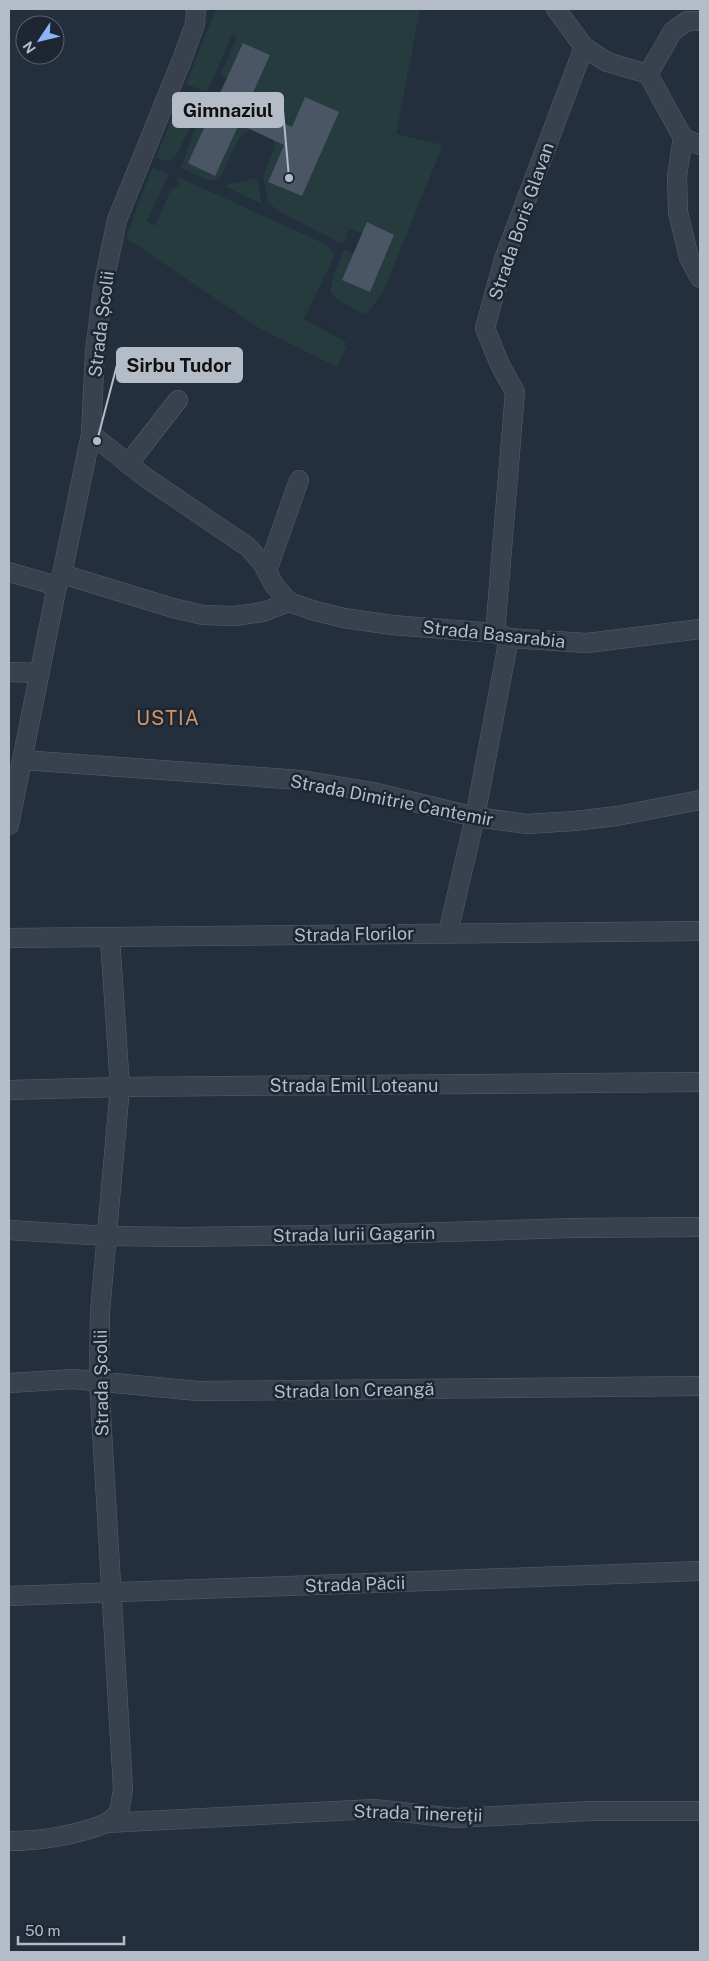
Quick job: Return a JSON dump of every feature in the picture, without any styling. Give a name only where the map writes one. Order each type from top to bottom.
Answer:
[{"type":"street","name":"Strada Școlii","points":[[9,825],[91,434],[95,351],[104,282],[117,220],[195,24],[196,9]]},
{"type":"street","points":[[556,9],[584,47],[607,62],[648,74],[692,141],[677,176],[678,212],[688,258],[700,278]]},
{"type":"street","points":[[648,74],[673,31],[687,21],[700,21]]},
{"type":"street","name":"Strada Boris Glavan","points":[[448,933],[475,817],[502,636],[515,392],[500,365],[485,328],[504,259],[584,47]]},
{"type":"street","points":[[128,464],[178,400]]},
{"type":"street","name":"Strada Basarabia","points":[[91,434],[168,494],[248,547],[274,585],[289,602],[315,612],[392,625],[587,643],[700,629]]},
{"type":"street","points":[[266,571],[298,480]]},
{"type":"street","points":[[9,572],[60,580],[203,615],[235,616],[262,612],[289,602]]},
{"type":"street","points":[[9,672],[40,673]]},
{"type":"street","name":"Strada Dimitrie Cantemir","points":[[22,760],[301,780],[373,792],[475,817],[527,824],[617,816],[700,800]]},
{"type":"street","name":"Strada Florilor","points":[[9,938],[700,930]]},
{"type":"street","name":"Strada Școlii","points":[[107,1823],[119,1813],[123,1789],[99,1380],[100,1312],[120,1087],[110,938]]},
{"type":"street","name":"Strada Emil Loteanu","points":[[9,1090],[120,1087],[700,1082]]},
{"type":"street","name":"Strada Iurii Gagarin","points":[[9,1230],[108,1236],[382,1234],[572,1228],[700,1227]]},
{"type":"street","name":"Strada Ion Creangă","points":[[9,1383],[73,1379],[99,1380],[198,1391],[700,1386]]},
{"type":"street","name":"Strada Păcii","points":[[9,1596],[700,1571]]},
{"type":"street","name":"Strada Tinereții","points":[[9,1841],[24,1841],[83,1832],[107,1823],[374,1809],[455,1818],[590,1811],[700,1811]]},
{"type":"green space","points":[[216,9],[420,9],[396,134],[443,145],[383,292],[366,315],[339,301],[330,292],[334,275],[344,250],[354,253],[362,233],[349,229],[345,242],[340,243],[278,211],[268,202],[263,176],[275,147],[273,140],[286,140],[268,181],[302,196],[338,112],[305,98],[290,131],[269,117],[245,109],[270,55],[244,43],[227,78],[220,75],[236,40],[236,36],[232,35],[207,92],[186,84]]},
{"type":"green space","points":[[183,91],[204,100],[176,155],[169,161],[156,158]]},
{"type":"green space","points":[[241,119],[252,130],[246,132],[241,137],[219,179],[209,181],[181,167],[198,122],[206,124]]},
{"type":"green space","points":[[152,168],[169,174],[147,221],[155,226],[171,189],[179,185],[176,176],[327,245],[333,252],[334,257],[304,319],[346,342],[344,346],[347,347],[337,367],[259,328],[126,238]]},
{"type":"green space","points":[[257,178],[262,204],[226,187],[226,185]]},
{"type":"building","points":[[243,43],[270,55],[247,106],[292,127],[305,97],[339,112],[302,196],[268,182],[284,145],[239,124],[215,176],[188,163]]},
{"type":"building","points":[[367,222],[394,235],[370,292],[342,280]]},
{"type":"place","name":"Gimnaziul","points":[[289,178]]},
{"type":"place","name":"Sirbu Tudor","points":[[97,441]]},
{"type":"district","name":"USTIA","points":[[168,718]]}]
